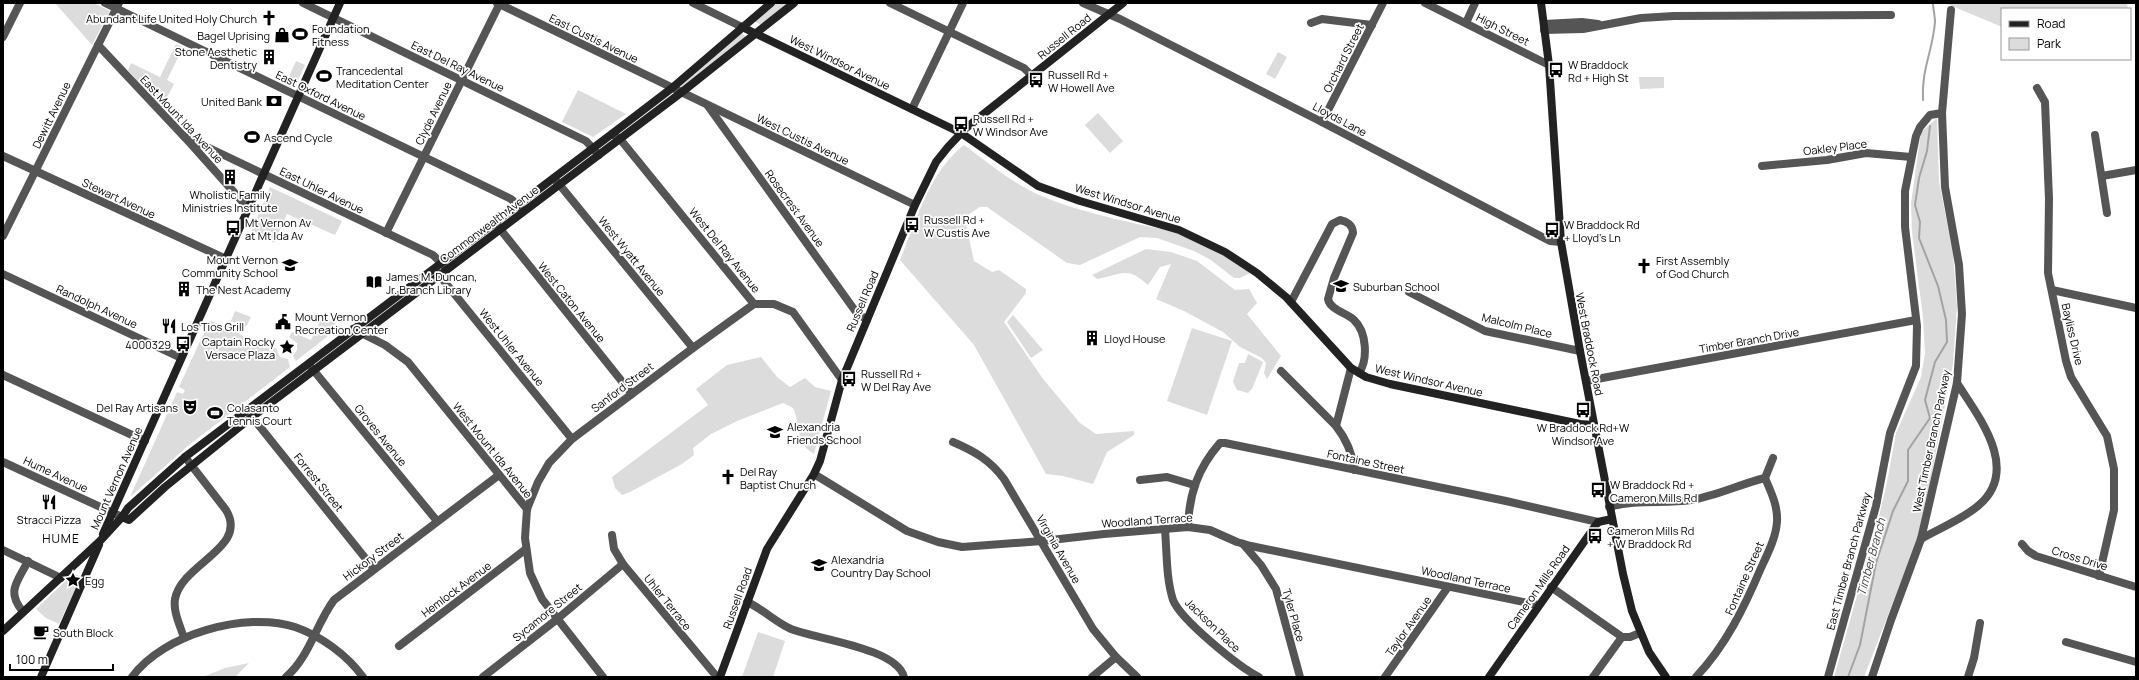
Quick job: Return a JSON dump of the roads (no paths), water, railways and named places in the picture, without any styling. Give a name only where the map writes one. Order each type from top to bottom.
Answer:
[{"type":"street","points":[[3,37],[20,3]]},
{"type":"street","name":"East Oxford Avenue","points":[[105,3],[118,6],[298,96],[511,199],[522,208]]},
{"type":"street","name":"East Del Ray Avenue","points":[[303,3],[586,141],[596,152]]},
{"type":"street","name":"Mount Vernon Avenue","points":[[41,677],[100,541],[340,3]]},
{"type":"street","name":"Clyde Avenue","points":[[386,233],[499,3]]},
{"type":"street","name":"East Custis Avenue","points":[[499,3],[682,92]]},
{"type":"street","points":[[693,3],[742,27]]},
{"type":"street","name":"Commonwealth Avenue","points":[[596,152],[612,134],[672,88],[771,3]]},
{"type":"street","name":"Commonwealth Avenue","points":[[3,631],[100,541],[122,517],[128,508],[185,457],[246,409],[353,329],[444,267],[596,152],[620,139],[757,34],[794,3]]},
{"type":"street","points":[[890,3],[1024,68],[1032,76]]},
{"type":"street","points":[[912,110],[963,3]]},
{"type":"street","name":"Lloyds Lane","points":[[1083,3],[1109,14],[1322,122],[1544,237],[1561,242]]},
{"type":"street","name":"Russell Road","points":[[720,677],[767,548],[814,474],[824,452],[842,380],[915,205],[936,162],[961,134],[1123,3]]},
{"type":"street","name":"Orchard Street","points":[[1322,122],[1383,3]]},
{"type":"street","name":"High Street","points":[[1425,3],[1548,64]]},
{"type":"street","points":[[1466,23],[1475,3]]},
{"type":"street","name":"West Braddock Road","points":[[1540,3],[1548,64],[1561,242],[1609,507],[1628,596],[1640,633],[1649,652],[1666,677]]},
{"type":"street","name":"Dewitt Avenue","points":[[3,236],[118,6]]},
{"type":"street","name":"West Timber Branch Parkway","points":[[1872,677],[1921,539],[1957,383],[1962,314],[1959,265],[1945,187],[1942,112],[1951,10]]},
{"type":"street","points":[[1544,27],[1582,22],[1601,25],[1641,18],[1674,16],[1891,15]]},
{"type":"street","points":[[1311,23],[1322,19],[1372,25]]},
{"type":"street","name":"West Windsor Avenue","points":[[742,27],[961,134],[1038,186],[1080,201],[1165,225],[1209,244],[1257,273],[1291,302],[1351,368],[1359,373],[1390,384],[1580,424],[1594,425]]},
{"type":"street","name":"East Mount Ida Avenue","points":[[98,46],[184,136],[249,209]]},
{"type":"street","name":"Bayliss Drive","points":[[2037,88],[2045,102],[2049,199],[2048,272],[2066,361],[2072,377],[2107,436],[2114,469],[2114,510],[2099,576]]},
{"type":"street","name":"West Custis Avenue","points":[[682,92],[708,106],[915,205]]},
{"type":"street","name":"Rosecrest Avenue","points":[[708,106],[856,312],[867,320]]},
{"type":"street","name":"East Timber Branch Parkway","points":[[1828,677],[1876,506],[1890,433],[1916,366],[1916,320],[1904,212],[1905,191],[1911,157],[1920,127],[1930,115],[1942,112]]},
{"type":"street","name":"West Del Ray Avenue","points":[[612,134],[620,139],[754,304],[778,305],[793,312],[842,380]]},
{"type":"street","points":[[2095,135],[2107,214]]},
{"type":"street","name":"East Uhler Avenue","points":[[184,136],[433,255],[444,267]]},
{"type":"street","name":"Oakley Place","points":[[1762,166],[1827,160],[1866,153],[1911,157]]},
{"type":"street","name":"Stewart Avenue","points":[[3,156],[226,260]]},
{"type":"street","points":[[2102,176],[2136,170]]},
{"type":"street","name":"West Wyatt Avenue","points":[[557,181],[692,348]]},
{"type":"street","points":[[1291,302],[1332,224],[1340,220],[1346,222],[1353,230],[1353,233],[1334,278],[1328,299],[1332,306],[1354,320],[1361,333],[1365,359],[1359,373]]},
{"type":"street","name":"West Caton Avenue","points":[[498,226],[632,394]]},
{"type":"street","name":"Commonwealth Avenue","points":[[122,517],[128,520],[192,465],[252,417],[314,372],[437,272]]},
{"type":"street","name":"West Uhler Avenue","points":[[437,272],[572,439]]},
{"type":"street","name":"Randolph Avenue","points":[[3,274],[182,358]]},
{"type":"street","points":[[2052,290],[2136,308]]},
{"type":"street","name":"Malcolm Place","points":[[1409,292],[1485,330],[1580,351]]},
{"type":"street","name":"Sanford Street","points":[[527,509],[538,482],[549,463],[572,439],[692,348],[754,304]]},
{"type":"street","name":"Timber Branch Drive","points":[[1586,381],[1916,320]]},
{"type":"street","name":"West Mount Ida Avenue","points":[[353,329],[363,333],[408,362],[527,509],[526,549],[530,573],[536,588],[556,620],[602,677]]},
{"type":"street","name":"Groves Avenue","points":[[307,363],[437,521]]},
{"type":"street","points":[[1336,426],[1351,368]]},
{"type":"street","points":[[1281,371],[1345,437],[1355,470]]},
{"type":"street","points":[[3,375],[145,441]]},
{"type":"street","points":[[1921,539],[1979,506],[1991,490],[1996,478],[1997,458],[1993,444],[1957,383]]},
{"type":"street","name":"Forrest Street","points":[[246,409],[374,569]]},
{"type":"street","name":"Virginia Avenue","points":[[953,442],[982,456],[994,465],[1042,541],[1093,629],[1116,657],[1137,677]]},
{"type":"street","name":"Fontaine Street","points":[[1188,527],[1190,502],[1194,485],[1208,458],[1220,443],[1256,448],[1521,504],[1598,522]]},
{"type":"street","points":[[184,638],[175,611],[178,590],[188,576],[228,538],[232,527],[232,518],[185,457]]},
{"type":"street","points":[[1609,507],[1639,501],[1691,500],[1712,496],[1747,482],[1765,478],[1773,458]]},
{"type":"street","name":"Hume Avenue","points":[[3,462],[122,517]]},
{"type":"street","name":"Woodland Terrace","points":[[814,474],[907,531],[938,542],[962,547],[1188,527],[1210,530],[1243,544],[1538,605]]},
{"type":"street","name":"Hickory Street","points":[[286,677],[298,664],[334,600],[499,475]]},
{"type":"street","points":[[1140,480],[1167,477],[1194,485]]},
{"type":"street","name":"Fontaine Street","points":[[1696,677],[1707,665],[1731,631],[1742,611],[1776,530],[1776,508],[1774,497],[1765,478]]},
{"type":"street","points":[[159,479],[165,487]]},
{"type":"street","points":[[1598,522],[1612,519]]},
{"type":"street","name":"Cameron Mills Road","points":[[1489,677],[1538,605],[1598,522]]},
{"type":"street","name":"Jackson Place","points":[[1165,530],[1171,592],[1179,610],[1234,661],[1259,677]]},
{"type":"street","name":"Uhler Terrace","points":[[612,535],[614,549],[623,564],[717,677]]},
{"type":"street","name":"Tyler Place","points":[[1243,544],[1261,565],[1276,589],[1300,677]]},
{"type":"street","name":"Cross Drive","points":[[2022,544],[2028,551],[2036,556],[2136,587]]},
{"type":"street","name":"Hemlock Avenue","points":[[399,646],[526,549]]},
{"type":"street","points":[[3,550],[61,578]]},
{"type":"street","points":[[23,612],[14,600],[14,592],[28,562]]},
{"type":"street","name":"Sycamore Street","points":[[483,677],[556,620],[623,564]]},
{"type":"street","name":"Taylor Avenue","points":[[1385,677],[1448,587]]},
{"type":"street","points":[[1551,587],[1622,637],[1630,637],[1640,633]]},
{"type":"street","points":[[747,602],[758,607],[789,628],[878,654],[899,668],[904,677]]},
{"type":"street","points":[[132,677],[150,657],[184,638],[227,626],[253,622],[290,626],[313,636],[343,655],[363,677]]},
{"type":"street","points":[[1968,677],[1974,658],[1980,623]]},
{"type":"street","points":[[1593,677],[1622,637]]},
{"type":"street","points":[[2066,642],[2136,662]]},
{"type":"street","points":[[1092,677],[1116,657]]},
{"type":"waterway","name":"Timber Branch","points":[[1923,100],[1925,70],[1934,32],[1935,22],[1933,3]]},
{"type":"waterway","name":"Timber Branch","points":[[1848,677],[1860,645],[1876,563],[1893,511],[1908,481],[1908,450],[1930,418],[1925,400],[1935,362],[1947,342],[1946,320],[1938,286],[1919,238],[1920,222],[1915,205],[1919,178],[1927,151],[1930,126]]},
{"type":"place","name":"Abundant Life United Holy Church","points":[[269,18]]},
{"type":"place","name":"Foundation Fitness","points":[[300,34]]},
{"type":"place","name":"Bagel Uprising","points":[[282,35]]},
{"type":"place","name":"Stone Aesthetic Dentistry","points":[[269,57]]},
{"type":"place","name":"W Braddock Rd + High St","points":[[1556,70]]},
{"type":"place","name":"Trancedental Meditation Center","points":[[324,76]]},
{"type":"place","name":"Russell Rd + W Howell Ave","points":[[1036,80]]},
{"type":"place","name":"United Bank","points":[[274,101]]},
{"type":"place","name":"Russell Rd + W Windsor Ave","points":[[961,124]]},
{"type":"place","name":"Ascend Cycle","points":[[252,137]]},
{"type":"place","name":"Wholistic Family Ministries Institute","points":[[230,177]]},
{"type":"place","name":"Russell Rd + W Custis Ave","points":[[912,225]]},
{"type":"place","name":"Mt Vernon Av at Mt Ida Av","points":[[233,228]]},
{"type":"place","name":"W Braddock Rd + Lloyd's Ln","points":[[1552,230]]},
{"type":"place","name":"Mount Vernon Community School","points":[[290,265]]},
{"type":"place","name":"First Assembly of God Church","points":[[1644,266]]},
{"type":"place","name":"James M. Duncan, Jr. Branch Library","points":[[374,282]]},
{"type":"place","name":"Suburban School","points":[[1341,286]]},
{"type":"place","name":"The Nest Academy","points":[[184,289]]},
{"type":"place","name":"Mount Vernon Recreation Center","points":[[283,322]]},
{"type":"place","name":"Los Tios Grill","points":[[169,326]]},
{"type":"place","name":"Lloyd House","points":[[1092,338]]},
{"type":"place","name":"4000329","points":[[183,344]]},
{"type":"place","name":"Captain Rocky Versace Plaza","points":[[287,347]]},
{"type":"place","name":"Russell Rd + W Del Ray Ave","points":[[849,379]]},
{"type":"place","name":"Del Ray Artisans","points":[[190,407]]},
{"type":"place","name":"W Braddock Rd+W Windsor Ave","points":[[1583,410]]},
{"type":"place","name":"Colasanto Tennis Court","points":[[215,413]]},
{"type":"place","name":"Alexandria Friends School","points":[[775,432]]},
{"type":"place","name":"Del Ray Baptist Church","points":[[728,477]]},
{"type":"place","name":"W Braddock Rd + Cameron Mills Rd","points":[[1598,490]]},
{"type":"place","name":"Stracci Pizza","points":[[49,502]]},
{"type":"place","name":"Cameron Mills Rd + W Braddock Rd","points":[[1595,536]]},
{"type":"place","name":"Alexandria Country Day School","points":[[819,565]]},
{"type":"place","name":"Egg","points":[[73,580]]},
{"type":"place","name":"South Block","points":[[41,632]]},
{"type":"district","name":"HUME","points":[[61,538]]}]
